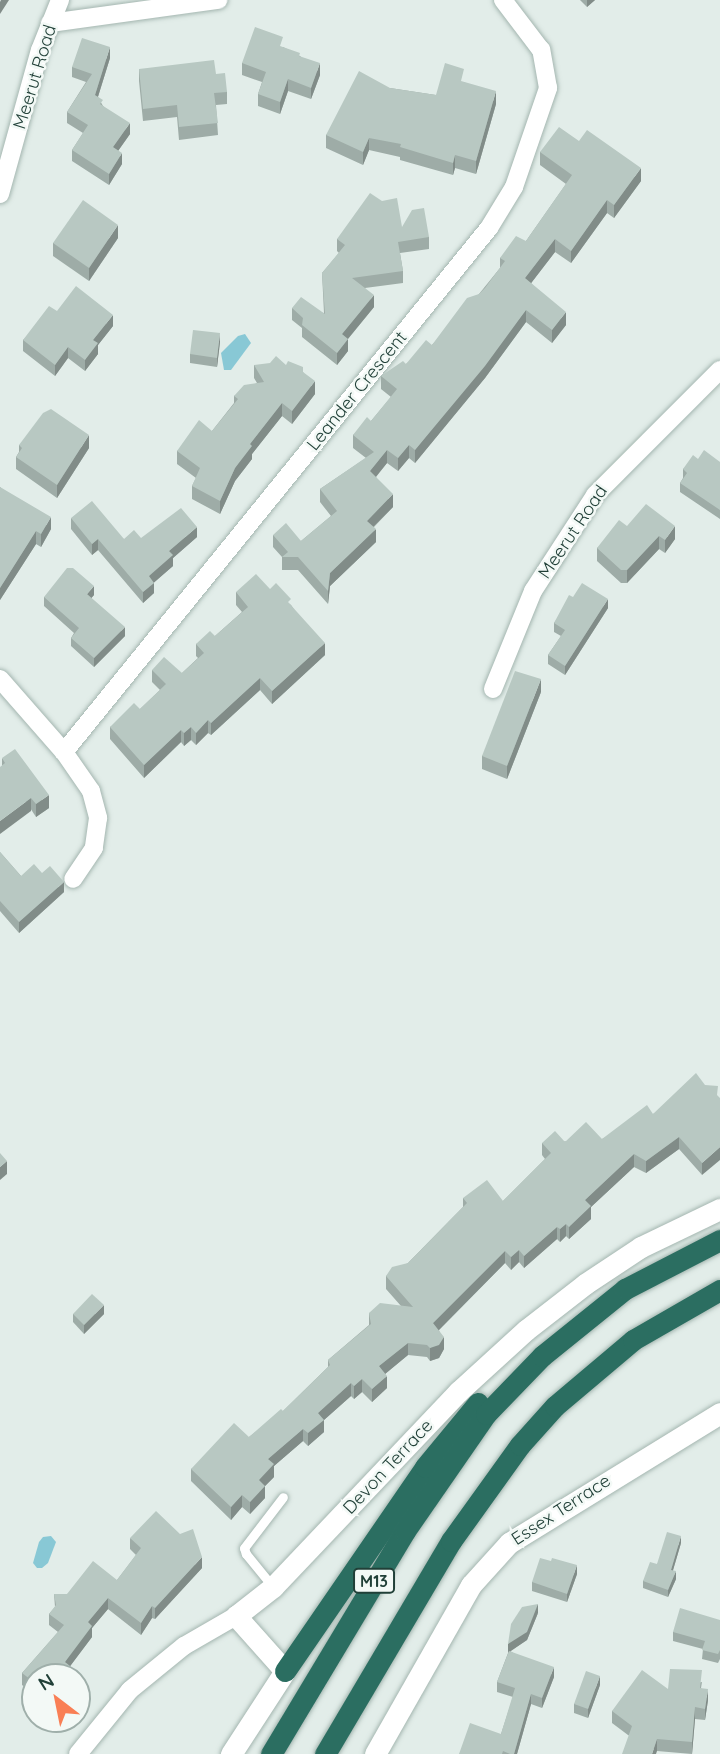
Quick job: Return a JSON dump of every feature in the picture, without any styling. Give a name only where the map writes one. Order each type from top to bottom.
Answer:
[{"type":"highway","name":"M13","points":[[271,1754],[405,1531],[486,1414],[542,1356],[609,1301],[661,1269],[720,1240]]},
{"type":"highway","name":"M13","points":[[325,1754],[451,1541],[520,1445],[575,1388],[633,1340],[677,1312],[720,1290]]},
{"type":"highway","points":[[285,1671],[425,1467],[481,1399],[512,1368],[555,1334],[609,1301]]},
{"type":"street","name":"Meerut Road","points":[[0,194],[50,23],[60,0]]},
{"type":"street","points":[[50,23],[218,0]]},
{"type":"street","name":"Leander Crescent","points":[[64,752],[489,228],[514,187],[548,88],[541,50],[503,0]]},
{"type":"street","name":"Meerut Road","points":[[493,689],[533,591],[594,495],[720,370]]},
{"type":"street","points":[[0,679],[64,752],[91,791],[98,818],[94,848],[73,879]]},
{"type":"street","name":"Devon Terrace","points":[[78,1754],[130,1690],[184,1646],[236,1616],[274,1587],[458,1392],[526,1330],[585,1284],[641,1247],[720,1209]]},
{"type":"street","name":"Essex Terrace","points":[[376,1754],[471,1585],[509,1543],[720,1413]]},
{"type":"street","points":[[231,1754],[285,1671],[236,1616]]},
{"type":"lane","points":[[274,1587],[244,1549],[247,1540],[283,1497]]},
{"type":"water","points":[[245,334],[251,343],[231,370],[224,370],[221,353],[238,336]]},
{"type":"water","points":[[51,1536],[56,1542],[48,1563],[37,1568],[33,1563],[39,1542],[43,1537]]},
{"type":"building","points":[[255,27],[283,37],[280,46],[320,63],[311,88],[288,79],[280,102],[258,94],[266,72],[242,63]]},
{"type":"building","points":[[82,38],[110,47],[95,95],[103,100],[100,104],[130,123],[113,147],[122,153],[109,174],[72,150],[88,125],[67,112],[92,74],[72,67]]},
{"type":"building","points":[[214,60],[216,74],[225,73],[227,92],[214,93],[218,123],[179,127],[177,105],[143,109],[139,69]]},
{"type":"building","points":[[445,63],[464,69],[461,81],[496,91],[476,161],[455,155],[453,163],[400,147],[401,144],[369,138],[363,152],[326,135],[359,71],[390,88],[436,95]]},
{"type":"building","points":[[559,127],[579,141],[587,130],[641,168],[614,205],[607,200],[571,251],[555,239],[525,278],[566,312],[552,330],[526,310],[485,366],[415,450],[409,445],[398,458],[387,450],[370,471],[393,494],[367,521],[376,529],[330,573],[328,591],[298,557],[282,557],[288,552],[273,535],[286,523],[301,541],[337,511],[320,489],[374,452],[353,435],[367,417],[371,421],[397,389],[381,376],[403,361],[406,364],[426,340],[432,345],[467,298],[479,294],[485,288],[505,261],[500,258],[516,236],[526,241],[572,175],[540,152]]},
{"type":"building","points":[[370,193],[382,201],[397,198],[402,227],[412,210],[424,208],[429,237],[398,242],[403,271],[352,278],[374,295],[342,334],[348,339],[337,353],[302,325],[303,318],[292,308],[301,297],[325,314],[322,273],[345,245],[337,239]]},
{"type":"building","points":[[83,200],[118,225],[89,268],[53,243]]},
{"type":"building","points":[[76,286],[113,315],[93,340],[98,343],[85,360],[68,347],[55,365],[23,340],[49,306],[57,311]]},
{"type":"building","points":[[193,330],[220,333],[217,358],[190,354]]},
{"type":"building","points":[[276,356],[286,365],[288,361],[303,367],[303,372],[315,381],[292,411],[282,403],[250,444],[252,446],[235,468],[220,501],[192,486],[200,468],[177,451],[199,420],[212,431],[238,399],[234,396],[244,385],[264,382],[254,365],[270,363]]},
{"type":"building","points":[[51,409],[89,435],[57,485],[16,457],[22,448],[19,445],[43,413]]},
{"type":"building","points":[[704,450],[720,462],[720,510],[680,483],[687,473],[683,469],[693,455],[698,459]]},
{"type":"building","points":[[0,487],[51,517],[41,534],[36,531],[0,588]]},
{"type":"building","points":[[92,501],[124,539],[134,530],[141,538],[181,508],[197,527],[169,551],[173,555],[149,576],[154,583],[143,592],[98,539],[92,544],[71,518]]},
{"type":"building","points":[[646,504],[675,526],[665,540],[659,536],[627,570],[621,570],[597,548],[619,520],[627,526]]},
{"type":"building","points":[[67,568],[73,568],[94,586],[87,594],[125,627],[94,658],[71,638],[79,628],[44,597]]},
{"type":"building","points":[[256,574],[270,589],[276,583],[291,599],[288,602],[325,643],[272,691],[260,678],[211,723],[208,720],[196,733],[191,727],[184,733],[181,730],[144,765],[110,727],[134,703],[140,709],[166,684],[152,670],[164,657],[182,673],[204,653],[196,644],[210,631],[215,636],[248,607],[236,592]]},
{"type":"building","points":[[582,583],[608,599],[565,666],[548,655],[565,630],[554,623],[569,595],[573,597]]},
{"type":"building","points":[[515,671],[541,679],[507,766],[482,756]]},
{"type":"building","points":[[15,749],[49,795],[36,804],[31,798],[0,821],[0,767],[5,763],[2,758]]},
{"type":"building","points":[[0,852],[21,876],[34,864],[42,873],[50,866],[64,882],[19,922],[0,901]]},
{"type":"building","points":[[696,1073],[705,1085],[718,1086],[717,1095],[720,1098],[720,1147],[702,1163],[679,1137],[646,1161],[634,1154],[585,1200],[591,1206],[569,1227],[566,1224],[560,1229],[557,1227],[524,1256],[519,1250],[511,1257],[505,1251],[433,1323],[444,1337],[439,1345],[430,1348],[427,1345],[408,1343],[379,1366],[387,1376],[372,1389],[362,1379],[354,1386],[351,1383],[318,1413],[324,1420],[308,1433],[303,1429],[268,1459],[274,1464],[259,1480],[265,1486],[250,1502],[242,1495],[231,1507],[191,1469],[234,1423],[249,1437],[281,1409],[283,1411],[330,1365],[328,1360],[371,1324],[369,1313],[380,1303],[413,1307],[386,1276],[392,1267],[408,1263],[467,1203],[463,1198],[487,1180],[503,1201],[551,1153],[542,1143],[555,1131],[565,1142],[586,1122],[602,1139],[647,1105],[653,1114]]},
{"type":"building","points":[[0,1153],[7,1161],[0,1167]]},
{"type":"building","points":[[92,1294],[104,1305],[84,1325],[73,1314]]},
{"type":"building","points":[[156,1511],[180,1534],[193,1529],[202,1557],[155,1608],[152,1606],[141,1623],[108,1598],[88,1622],[92,1626],[66,1663],[31,1663],[64,1625],[49,1614],[56,1605],[54,1594],[67,1594],[93,1561],[117,1580],[141,1548],[130,1538]]},
{"type":"building","points":[[667,1532],[681,1536],[671,1570],[676,1571],[668,1590],[643,1581],[650,1562],[657,1564]]},
{"type":"building","points":[[540,1558],[551,1561],[552,1558],[577,1565],[567,1594],[532,1582]]},
{"type":"building","points":[[538,1604],[527,1632],[508,1644],[511,1624],[522,1607]]},
{"type":"building","points":[[680,1608],[720,1620],[718,1654],[702,1650],[705,1641],[673,1632]]},
{"type":"building","points":[[509,1651],[554,1667],[542,1698],[531,1694],[514,1754],[503,1751],[502,1754],[459,1754],[470,1723],[501,1734],[515,1688],[497,1682]]},
{"type":"building","points":[[670,1669],[702,1670],[700,1688],[708,1689],[705,1709],[695,1707],[692,1742],[657,1739],[652,1754],[622,1754],[632,1726],[612,1711],[642,1670],[668,1689]]},
{"type":"building","points":[[586,1671],[600,1676],[588,1709],[574,1704]]}]
